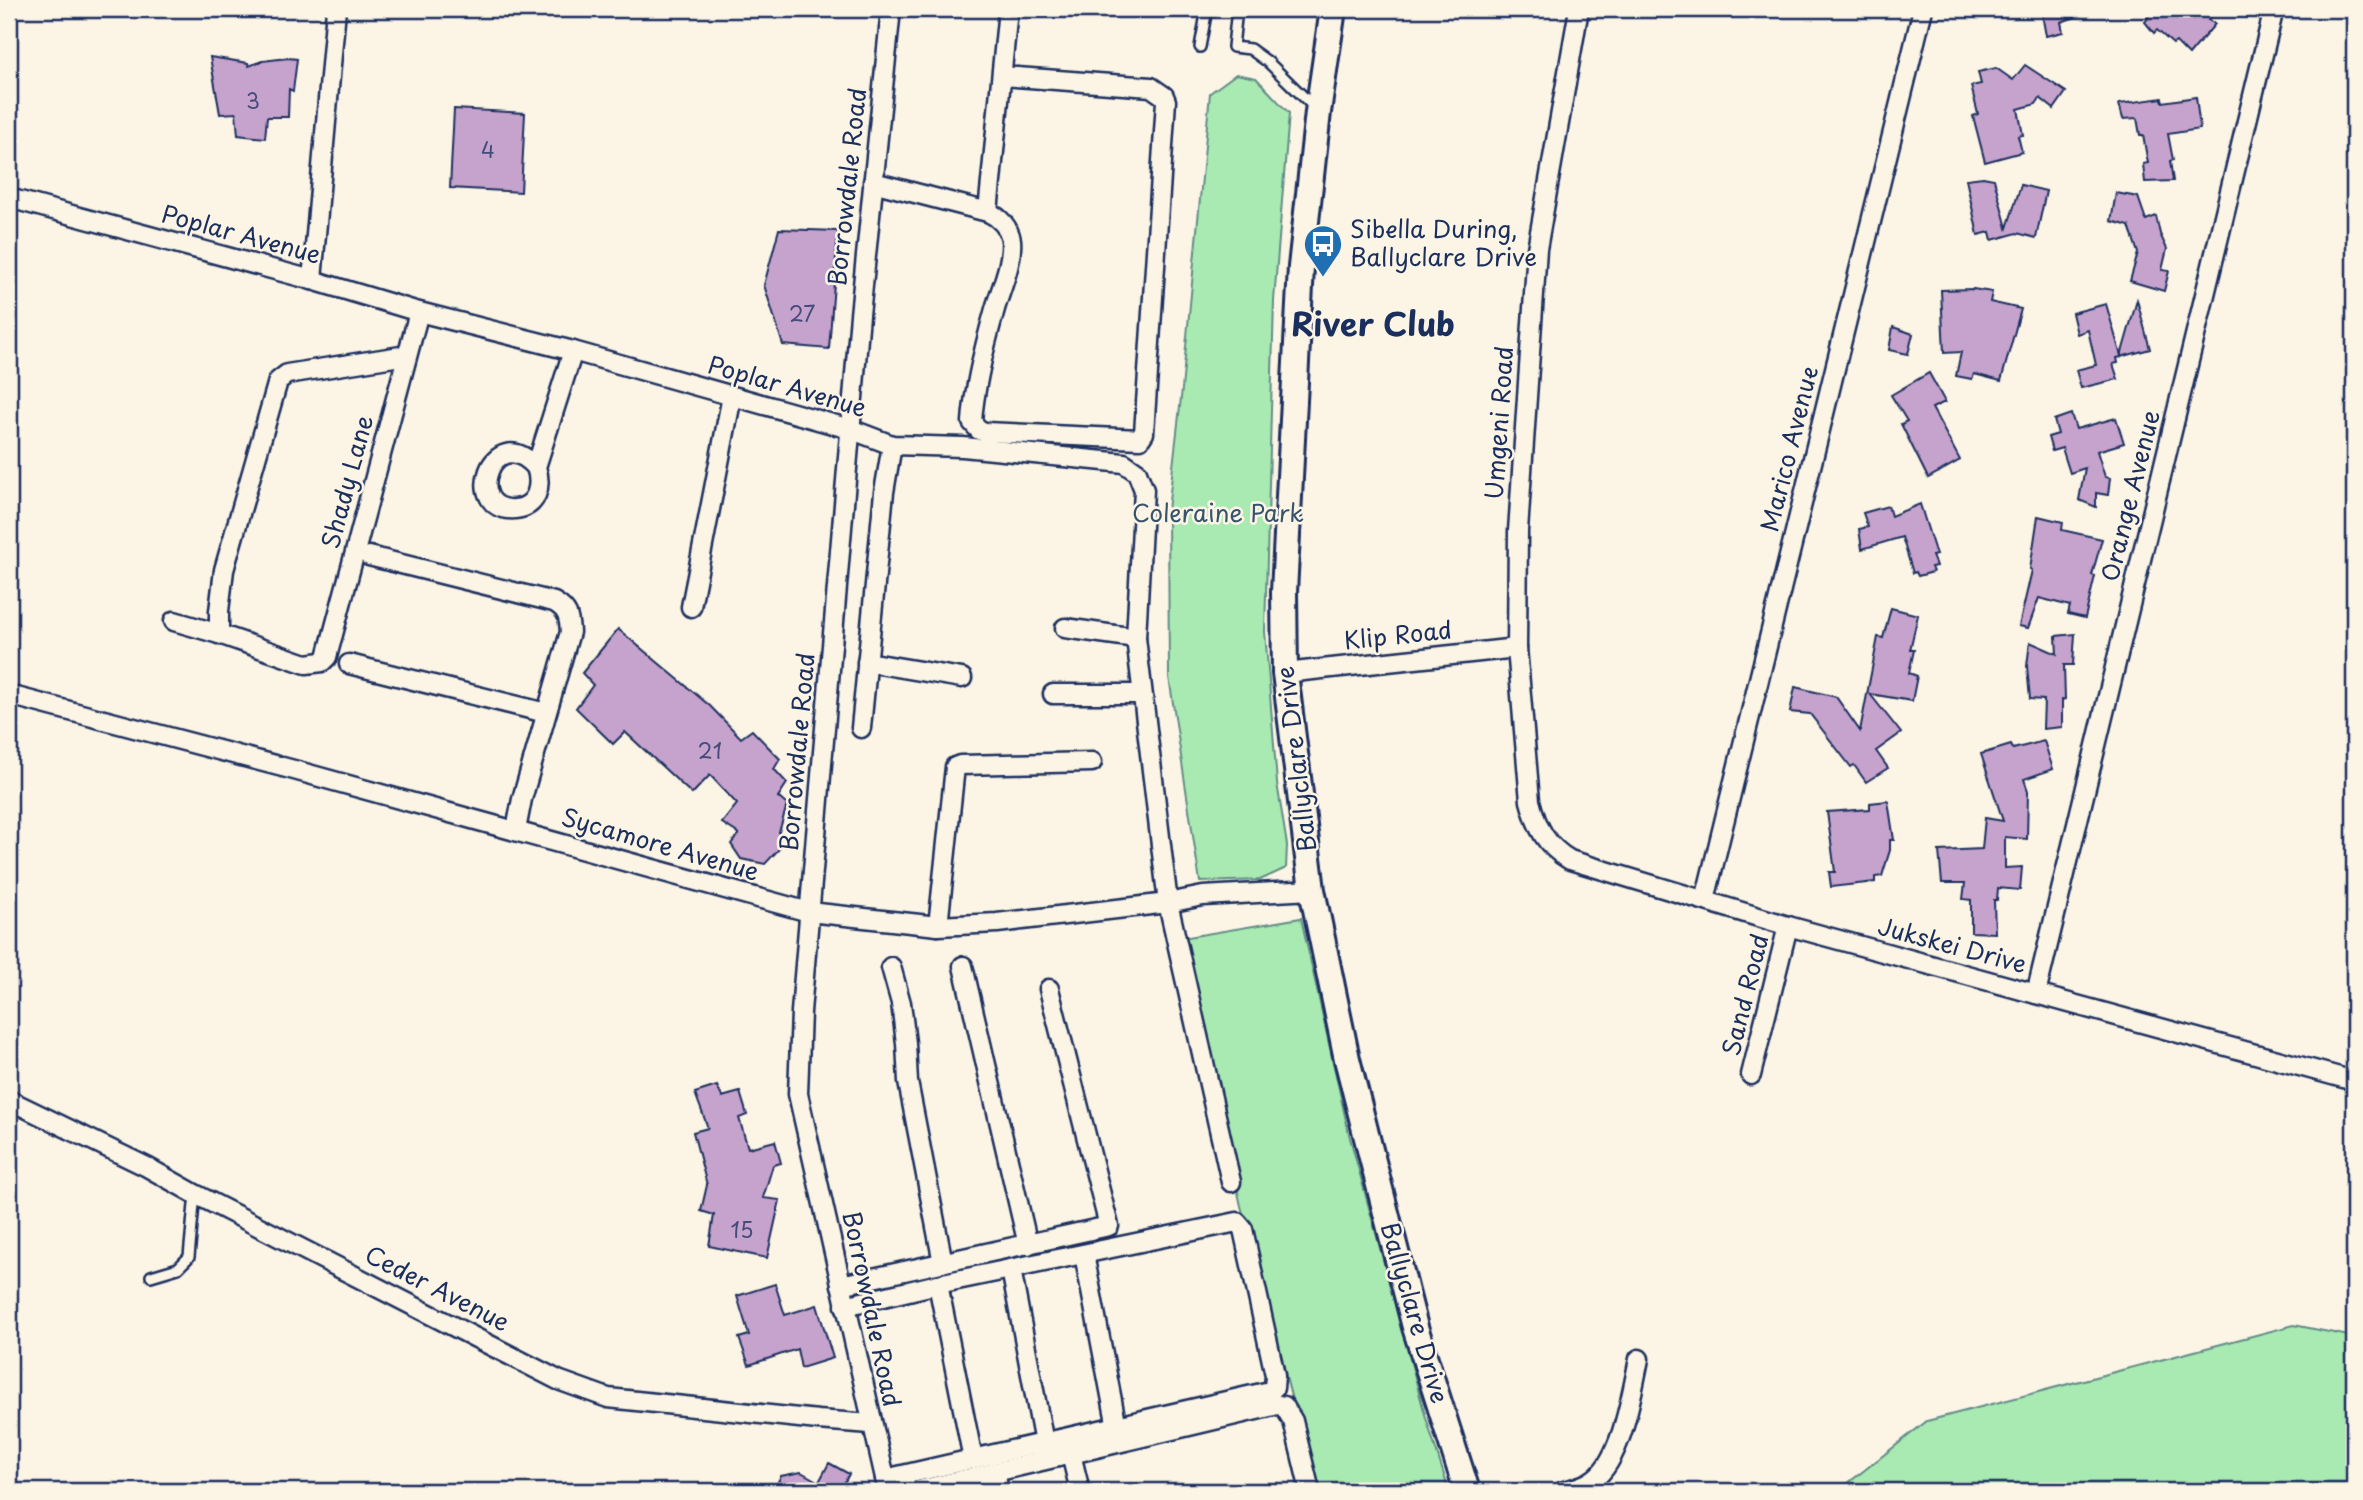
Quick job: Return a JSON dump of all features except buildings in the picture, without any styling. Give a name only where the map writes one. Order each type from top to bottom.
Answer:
[{"type":"street","points":[[312,280],[336,9]]},
{"type":"street","name":"Borrowdale Road","points":[[886,1485],[798,1094],[801,1012],[850,429],[891,9]]},
{"type":"street","points":[[988,212],[1008,9]]},
{"type":"street","name":"Ballyclare Drive","points":[[1333,9],[1318,112],[1301,267],[1284,592],[1284,673],[1312,890],[1347,1059],[1415,1327],[1466,1491]]},
{"type":"street","name":"Umgeni Road","points":[[1545,840],[1530,801],[1517,648],[1518,531],[1537,249],[1579,9]]},
{"type":"street","name":"Marico Avenue","points":[[1705,900],[1923,9]]},
{"type":"street","name":"Orange Avenue","points":[[2036,994],[2274,9]]},
{"type":"street","points":[[873,181],[988,212],[996,216],[1011,237],[972,422],[979,430],[1140,439],[1144,433],[1166,101],[1164,96],[1151,87],[1003,76]]},
{"type":"street","name":"Poplar Avenue","points":[[9,198],[312,280],[418,312],[573,351],[850,429],[892,445],[963,447],[1124,463],[1138,472],[1144,490],[1136,638],[1168,903],[1231,1182]]},
{"type":"street","name":"Shady Lane","points":[[219,634],[306,664],[321,662],[327,657],[418,312]]},
{"type":"street","points":[[536,467],[573,351]]},
{"type":"street","points":[[174,621],[219,634],[224,570],[278,380],[287,374],[407,355]]},
{"type":"street","points":[[691,607],[733,396]]},
{"type":"street","points":[[860,727],[884,492],[892,445]]},
{"type":"street","points":[[369,556],[554,601],[569,614],[570,632],[522,799],[516,830]]},
{"type":"street","points":[[1065,628],[1136,638]]},
{"type":"street","name":"Klip Road","points":[[1284,673],[1517,648]]},
{"type":"street","points":[[867,662],[962,678]]},
{"type":"street","points":[[349,663],[546,713]]},
{"type":"street","points":[[1053,694],[1142,695]]},
{"type":"street","name":"Sycamore Avenue","points":[[9,695],[516,830],[809,912],[939,926],[997,923],[1203,897],[1312,890]]},
{"type":"street","points":[[939,926],[955,767],[1092,762]]},
{"type":"street","name":"Jukskei Drive","points":[[1545,840],[1557,853],[1570,860],[1788,926],[2354,1081]]},
{"type":"street","name":"Sand Road","points":[[1752,1075],[1788,926]]},
{"type":"street","points":[[963,966],[1028,1245]]},
{"type":"street","points":[[891,967],[901,1003],[908,1082],[943,1263]]},
{"type":"street","points":[[841,1285],[1102,1229],[1109,1224],[1049,989]]},
{"type":"street","name":"Ceder Avenue","points":[[9,1100],[147,1167],[558,1380],[608,1398],[871,1424]]},
{"type":"street","points":[[845,1306],[938,1284],[1240,1223],[1243,1228],[1275,1375],[1275,1388],[973,1459],[886,1485]]},
{"type":"street","points":[[1084,1254],[1116,1427]]},
{"type":"street","points":[[1011,1269],[1044,1443]]},
{"type":"street","points":[[938,1284],[973,1459]]},
{"type":"street","points":[[1564,1491],[1595,1479],[1608,1465],[1624,1425],[1639,1359]]},
{"type":"street","points":[[915,1491],[1278,1405],[1284,1406],[1293,1420],[1310,1491]]},
{"type":"street","points":[[1071,1454],[1080,1491]]},
{"type":"street","points":[[995,1472],[999,1491]]},
{"type":"lane","points":[[1200,47],[1207,9]]},
{"type":"lane","points":[[1237,9],[1233,47],[1250,49],[1268,62],[1318,112]]},
{"type":"lane","points":[[151,1276],[178,1268],[189,1257],[195,1194]]},
{"type":"green space","name":"Coleraine Park","points":[[1236,74],[1256,78],[1289,113],[1274,301],[1265,631],[1277,783],[1287,845],[1286,868],[1260,880],[1200,882],[1169,677],[1168,510],[1210,93]]},
{"type":"green space","points":[[1301,918],[1349,1134],[1426,1418],[1449,1491],[1316,1491],[1241,1206],[1182,938]]},
{"type":"green space","points":[[2294,1325],[2354,1337],[2354,1491],[1838,1491],[1927,1421]]},
{"type":"place","name":"Sibella During, Ballyclare Drive","points":[[1323,278]]},
{"type":"district","name":"River Club","points":[[1373,325]]}]
